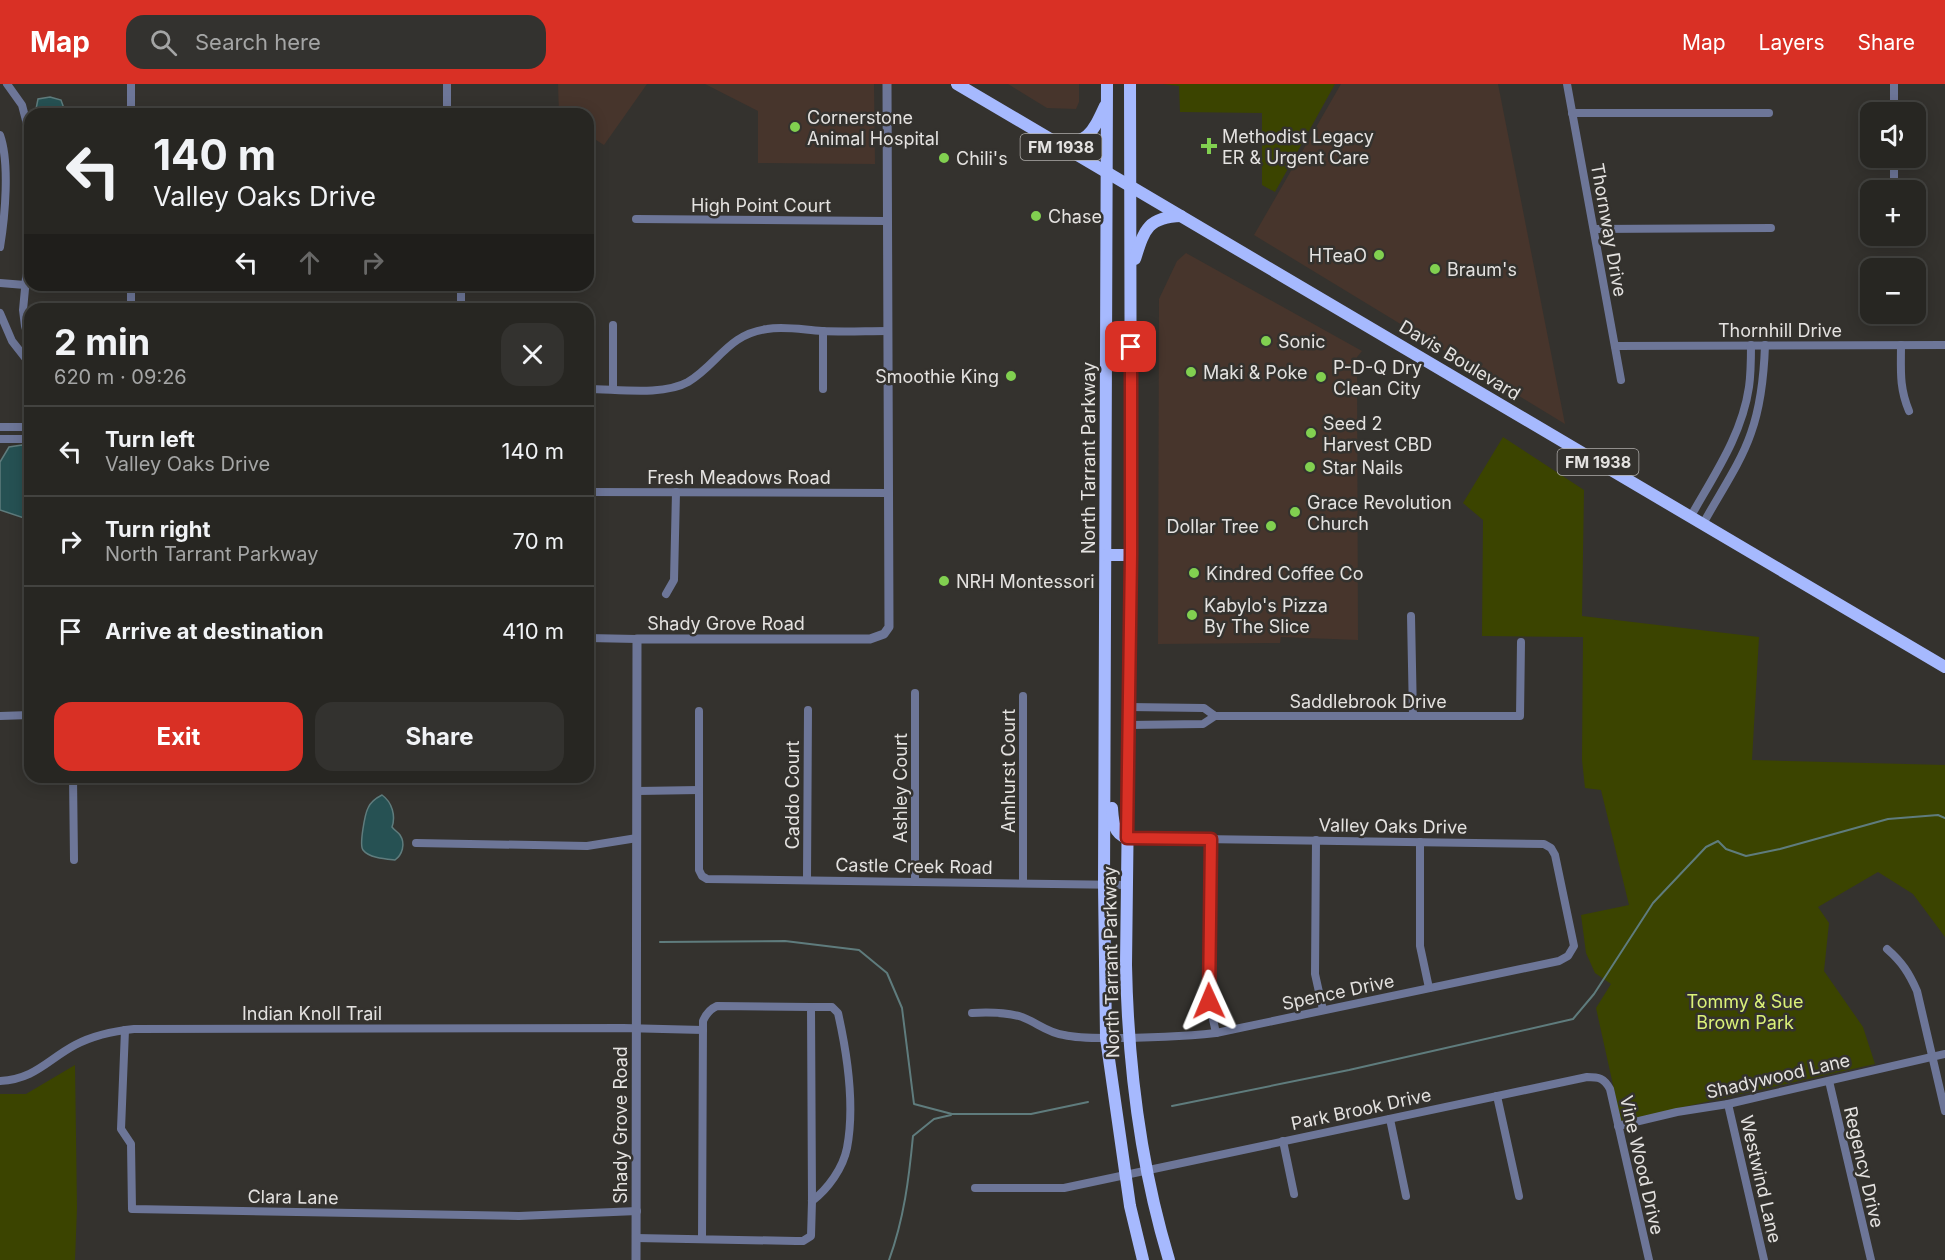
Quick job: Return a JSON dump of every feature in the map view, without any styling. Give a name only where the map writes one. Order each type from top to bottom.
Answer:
[{"type":"main road","name":"Davis Boulevard","points":[[957,84],[1945,667]]},
{"type":"main road","name":"North Tarrant Parkway","points":[[1107,84],[1104,885],[1106,1038],[1130,1206],[1143,1260]]},
{"type":"main road","name":"North Tarrant Parkway","points":[[1130,84],[1131,555],[1126,965],[1129,1038],[1137,1116],[1169,1260]]},
{"type":"main road","points":[[1053,142],[1077,143],[1094,131],[1107,102]]},
{"type":"main road","points":[[1131,272],[1144,231],[1156,221],[1169,216],[1181,216]]},
{"type":"main road","points":[[1106,555],[1131,555]]},
{"type":"main road","points":[[1106,757],[1110,770],[1113,822],[1120,836],[1127,838]]},
{"type":"street","points":[[7,84],[22,105],[24,113]]},
{"type":"street","points":[[131,84],[131,108]]},
{"type":"street","points":[[447,84],[447,108]]},
{"type":"street","name":"Shady Grove Road","points":[[636,1260],[637,639],[870,639],[879,638],[889,627],[887,84]]},
{"type":"street","name":"Thornway Drive","points":[[1567,84],[1621,381]]},
{"type":"street","points":[[1894,84],[1894,102]]},
{"type":"street","points":[[1572,113],[1768,112]]},
{"type":"street","points":[[0,135],[5,160],[4,212],[0,247]]},
{"type":"street","name":"High Point Court","points":[[636,219],[886,221]]},
{"type":"street","points":[[1594,230],[1771,228]]},
{"type":"street","points":[[0,284],[24,285]]},
{"type":"street","points":[[0,313],[12,341],[24,356]]},
{"type":"street","points":[[613,325],[613,389]]},
{"type":"street","points":[[594,389],[652,390],[670,388],[687,382],[738,339],[766,328],[887,331]]},
{"type":"street","points":[[823,331],[823,388]]},
{"type":"street","points":[[1691,516],[1725,457],[1740,423],[1750,386],[1751,345]]},
{"type":"street","points":[[1703,524],[1751,433],[1762,390],[1765,345]]},
{"type":"street","points":[[1901,345],[1900,383],[1902,394],[1910,411]]},
{"type":"street","name":"Thornhill Drive","points":[[1615,346],[1945,345]]},
{"type":"street","points":[[0,426],[24,427]]},
{"type":"street","points":[[0,439],[24,439]]},
{"type":"street","name":"Fresh Meadows Road","points":[[594,492],[889,493]]},
{"type":"street","points":[[666,594],[674,580],[675,492]]},
{"type":"street","points":[[1411,615],[1413,716]]},
{"type":"street","points":[[594,638],[637,639]]},
{"type":"street","name":"Saddlebrook Drive","points":[[1129,724],[1203,724],[1215,716],[1520,717],[1521,642]]},
{"type":"street","name":"Ashley Court","points":[[915,693],[915,882]]},
{"type":"street","name":"Amhurst Court","points":[[1023,696],[1023,883]]},
{"type":"street","name":"Saddlebrook Drive","points":[[1130,707],[1204,708],[1215,716]]},
{"type":"street","points":[[1180,708],[1180,724]]},
{"type":"street","name":"Caddo Court","points":[[807,880],[808,710]]},
{"type":"street","points":[[638,791],[699,790],[699,711]]},
{"type":"street","points":[[0,716],[24,715]]},
{"type":"street","points":[[73,783],[74,860]]},
{"type":"street","name":"Castle Creek Road","points":[[699,790],[699,870],[702,876],[712,880],[1127,885]]},
{"type":"street","points":[[416,843],[587,846],[637,838]]},
{"type":"street","name":"Valley Oaks Drive","points":[[1127,838],[1544,844],[1551,848],[1555,855],[1574,941],[1572,951]]},
{"type":"street","points":[[1211,839],[1209,1001],[1216,1033]]},
{"type":"street","points":[[1316,840],[1315,974],[1323,1010]]},
{"type":"street","points":[[1420,842],[1420,946],[1429,988]]},
{"type":"street","points":[[1887,949],[1901,961],[1910,974],[1917,992],[1945,1111]]},
{"type":"street","name":"Spence Drive","points":[[972,1013],[1014,1015],[1045,1030],[1063,1035],[1129,1038],[1216,1033],[1559,961],[1572,951]]},
{"type":"street","points":[[702,1239],[703,1030],[705,1016],[717,1006],[832,1007],[838,1012],[847,1061],[850,1115],[847,1149],[825,1192],[812,1201]]},
{"type":"street","points":[[636,1238],[803,1241],[810,1236],[812,1007]]},
{"type":"street","name":"Indian Knoll Trail","points":[[0,1081],[18,1079],[36,1071],[74,1046],[94,1037],[125,1030],[151,1028],[703,1030]]},
{"type":"street","name":"Clara Lane","points":[[125,1030],[121,1129],[130,1144],[132,1209],[519,1216],[637,1211]]},
{"type":"street","name":"Shadywood Lane","points":[[1618,1126],[1677,1112],[1728,1104],[1945,1054]]},
{"type":"street","name":"Park Brook Drive","points":[[975,1188],[1064,1188],[1125,1173],[1587,1077],[1602,1078]]},
{"type":"street","name":"Vine Wood Drive","points":[[1602,1078],[1610,1089],[1648,1260]]},
{"type":"street","name":"Regency Drive","points":[[1829,1081],[1871,1260]]},
{"type":"street","points":[[1497,1096],[1519,1196]]},
{"type":"street","name":"Westwind Lane","points":[[1728,1104],[1764,1260]]},
{"type":"street","points":[[1390,1119],[1406,1196]]},
{"type":"street","points":[[1283,1141],[1294,1194]]},
{"type":"shaded area","points":[[558,84],[647,84],[604,145],[594,139],[594,108],[559,108]]},
{"type":"shaded area","points":[[705,84],[874,84],[875,164],[758,163],[758,111]]},
{"type":"shaded area","points":[[1008,84],[1079,84],[1079,102],[1076,109],[1047,108]]},
{"type":"shaded area","points":[[1341,84],[1498,84],[1565,424],[1254,235]]},
{"type":"shaded area","points":[[1186,253],[1362,351],[1357,357],[1358,640],[1281,637],[1280,643],[1158,644],[1159,299],[1177,261]]},
{"type":"green space","points":[[1163,84],[1335,84],[1275,192],[1262,185],[1262,113],[1180,112],[1179,86]]},
{"type":"green space","name":"Tommy & Sue Brown Park","points":[[1503,437],[1584,490],[1582,616],[1759,637],[1752,760],[1945,765],[1945,937],[1913,894],[1878,872],[1818,907],[1829,923],[1824,971],[1863,1027],[1875,1064],[1621,1121],[1596,1008],[1611,984],[1595,973],[1586,953],[1581,915],[1629,905],[1601,790],[1585,788],[1582,760],[1583,637],[1482,636],[1483,520],[1463,503]]},
{"type":"green space","points":[[75,1065],[77,1208],[75,1260],[0,1260],[0,1094],[26,1094]]},
{"type":"water","points":[[50,97],[61,100],[64,108],[36,108],[38,99]]},
{"type":"water","points":[[24,445],[24,518],[0,510],[0,462],[9,447]]},
{"type":"water","points":[[382,795],[392,810],[394,818],[392,827],[403,842],[400,855],[395,860],[373,856],[366,853],[362,847],[368,808]]},
{"type":"waterway","points":[[1172,1106],[1349,1070],[1573,1019],[1594,994],[1653,903],[1706,847],[1718,841],[1726,849],[1746,856],[1888,819],[1938,815],[1945,818]]},
{"type":"waterway","points":[[660,942],[785,941],[859,950],[887,973],[902,1008],[914,1104],[952,1114],[1031,1114],[1088,1102]]},
{"type":"waterway","points":[[889,1260],[899,1229],[913,1136],[934,1119],[951,1115]]},
{"type":"place","name":"Cornerstone Animal Hospital","points":[[795,127]]},
{"type":"place","name":"Methodist Legacy ER & Urgent Care","points":[[1209,146]]},
{"type":"place","name":"Chili's","points":[[944,158]]},
{"type":"place","name":"Chase","points":[[1036,216]]},
{"type":"place","name":"HTeaO","points":[[1379,255]]},
{"type":"place","name":"Braum's","points":[[1435,269]]},
{"type":"place","name":"Sonic","points":[[1266,341]]},
{"type":"place","name":"Maki & Poke","points":[[1191,372]]},
{"type":"place","name":"Smoothie King","points":[[1011,376]]},
{"type":"place","name":"P-D-Q Dry Clean City","points":[[1321,377]]},
{"type":"place","name":"Seed 2 Harvest CBD","points":[[1311,433]]},
{"type":"place","name":"Star Nails","points":[[1310,467]]},
{"type":"place","name":"Grace Revolution Church","points":[[1295,512]]},
{"type":"place","name":"Dollar Tree","points":[[1271,526]]},
{"type":"place","name":"Kindred Coffee Co","points":[[1194,573]]},
{"type":"place","name":"NRH Montessori","points":[[944,581]]},
{"type":"place","name":"Kabylo's Pizza By The Slice","points":[[1192,615]]},
{"type":"route","points":[[1131,347],[1131,638],[1127,838],[1211,839],[1209,1001]]}]
